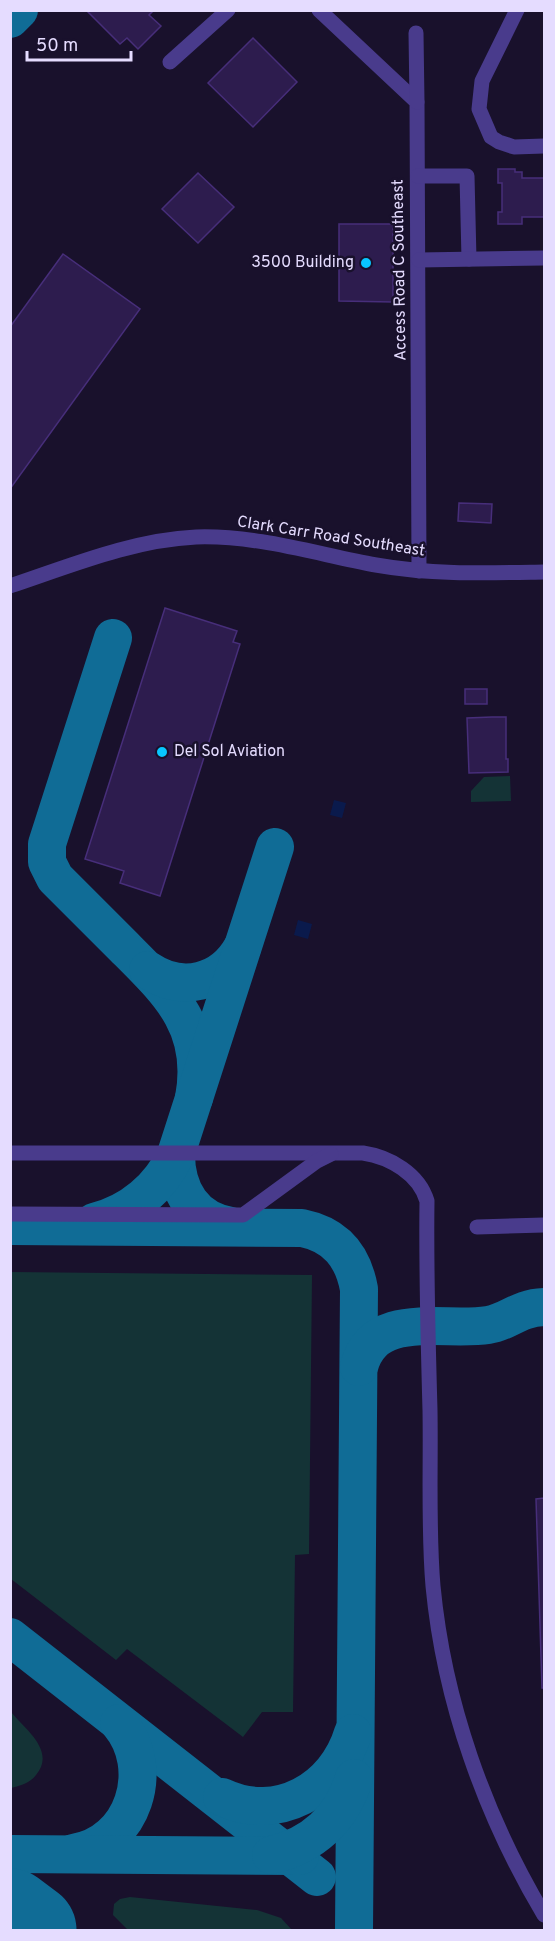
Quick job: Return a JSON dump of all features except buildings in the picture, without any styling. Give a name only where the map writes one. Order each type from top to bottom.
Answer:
[{"type":"street","points":[[170,62],[228,10]]},
{"type":"street","points":[[319,10],[417,102]]},
{"type":"street","points":[[516,11],[482,81],[479,109],[491,137],[499,142],[514,147],[544,146]]},
{"type":"street","name":"Access Road C Southeast","points":[[416,33],[419,571]]},
{"type":"street","points":[[418,176],[467,176],[470,258]]},
{"type":"street","points":[[419,260],[544,258]]},
{"type":"street","name":"Clark Carr Road Southeast","points":[[10,586],[112,552],[195,537],[246,539],[282,544],[376,565],[419,571],[544,572]]},
{"type":"street","points":[[10,1153],[375,1155],[402,1168],[418,1183],[427,1201],[432,1542],[437,1617],[454,1697],[480,1784],[517,1866],[544,1915]]},
{"type":"street","points":[[10,1214],[243,1215],[317,1161],[337,1153]]},
{"type":"street","points":[[477,1227],[544,1225]]},
{"type":"green space","points":[[510,776],[511,801],[471,802],[471,791],[484,777]]},
{"type":"green space","points":[[11,1272],[312,1275],[309,1554],[295,1555],[293,1712],[262,1712],[243,1737],[127,1649],[116,1660],[11,1579]]},
{"type":"green space","points":[[11,1712],[37,1741],[43,1758],[34,1778],[25,1784],[11,1788]]},
{"type":"green space","points":[[130,1897],[257,1910],[281,1918],[292,1930],[128,1930],[113,1915],[114,1904],[120,1899]]},
{"type":"water","points":[[334,800],[346,803],[342,818],[330,815]]},
{"type":"water","points":[[298,920],[312,924],[308,939],[294,935]]},
{"type":"taxiway","points":[[10,19],[19,10]]},
{"type":"taxiway","points":[[113,638],[47,844],[47,862],[55,878],[156,980],[181,1013],[190,1031],[195,1051],[197,1073],[194,1098]]},
{"type":"taxiway","points":[[94,1222],[120,1212],[143,1197],[162,1178],[176,1154],[275,847]]},
{"type":"taxiway","points":[[148,970],[174,981],[200,981],[224,969],[242,948]]},
{"type":"taxiway","points":[[176,1154],[179,1180],[190,1202],[207,1217],[231,1226]]},
{"type":"taxiway","points":[[10,1226],[302,1228],[314,1231],[333,1242],[341,1249],[352,1267],[359,1289],[354,1930]]},
{"type":"taxiway","points":[[359,1367],[367,1349],[379,1337],[395,1330],[413,1327],[488,1325],[520,1312],[544,1307]]},
{"type":"taxiway","points":[[10,1637],[317,1877]]},
{"type":"taxiway","points":[[73,1853],[94,1847],[111,1835],[124,1820],[133,1801],[137,1782],[136,1761],[130,1741],[119,1723]]},
{"type":"taxiway","points":[[222,1797],[243,1804],[263,1806],[283,1803],[302,1796],[319,1785],[333,1771],[345,1753],[353,1733]]},
{"type":"taxiway","points":[[271,1855],[300,1845],[323,1829],[342,1806],[354,1778]]},
{"type":"taxiway","points":[[10,1854],[300,1856]]},
{"type":"runway","points":[[10,1915],[30,1930]]},
{"type":"place","name":"3500 Building","points":[[366,263]]},
{"type":"place","name":"Del Sol Aviation","points":[[162,752]]}]
